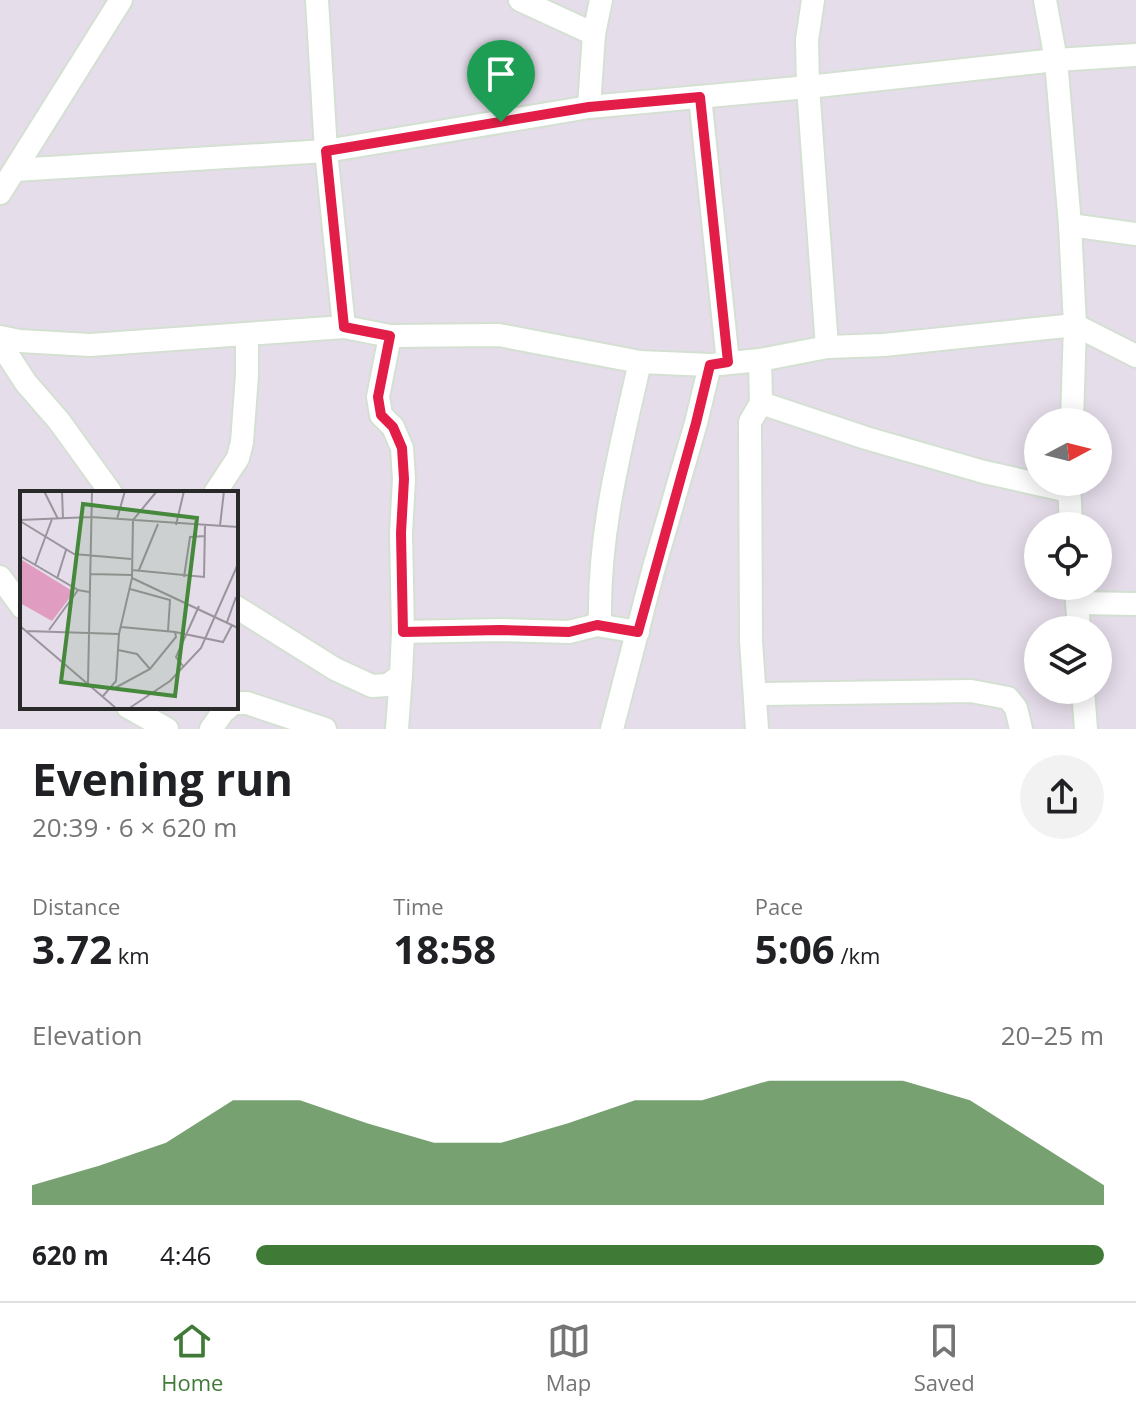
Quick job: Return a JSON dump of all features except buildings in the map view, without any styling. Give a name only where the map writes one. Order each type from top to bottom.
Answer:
[{"type":"street","points":[[0,193],[121,0]]},
{"type":"street","points":[[317,0],[326,151],[344,327]]},
{"type":"street","points":[[520,0],[594,34]]},
{"type":"street","points":[[589,107],[594,34],[601,0]]},
{"type":"street","points":[[813,0],[807,40],[808,87],[827,347]]},
{"type":"street","points":[[1045,0],[1056,60],[1070,225],[1075,325],[1072,408]]},
{"type":"street","points":[[15,170],[326,151],[589,107],[1056,60],[1136,55]]},
{"type":"street","points":[[612,729],[696,423],[719,364],[700,97]]},
{"type":"street","points":[[1070,225],[1136,234]]},
{"type":"street","points":[[0,340],[90,345],[344,327],[390,336],[499,335],[640,362],[719,364],[760,360],[827,347],[884,345],[1075,325],[1136,356]]},
{"type":"street","points":[[216,491],[238,458],[242,442],[247,334]]},
{"type":"street","points":[[390,336],[378,397],[381,415],[393,427],[402,448],[404,479],[401,533],[403,632],[397,729]]},
{"type":"street","points":[[0,340],[26,383],[59,421],[110,491]]},
{"type":"street","points":[[757,729],[751,641],[750,422],[761,403],[760,360]]},
{"type":"street","points":[[597,625],[603,539],[640,362]]},
{"type":"street","points":[[761,403],[969,468],[1024,478]]},
{"type":"street","points":[[0,577],[20,604]]},
{"type":"street","points":[[1112,600],[1136,604]]},
{"type":"street","points":[[238,608],[335,669],[372,686],[388,685],[401,675]]},
{"type":"street","points":[[403,632],[569,632],[597,625],[638,632]]},
{"type":"street","points":[[755,694],[971,691],[1008,698],[1016,708],[1021,729]]},
{"type":"street","points":[[238,703],[247,703],[325,729]]},
{"type":"street","points":[[1084,704],[1086,729]]},
{"type":"street","points":[[132,709],[167,729]]},
{"type":"street","points":[[211,729],[227,709]]},
{"type":"route","points":[[700,97],[728,362],[710,365],[638,632],[597,625],[569,632],[403,632],[402,448],[393,427],[381,415],[378,397],[390,336],[344,327],[326,151],[501,122],[589,107],[700,97]]}]
